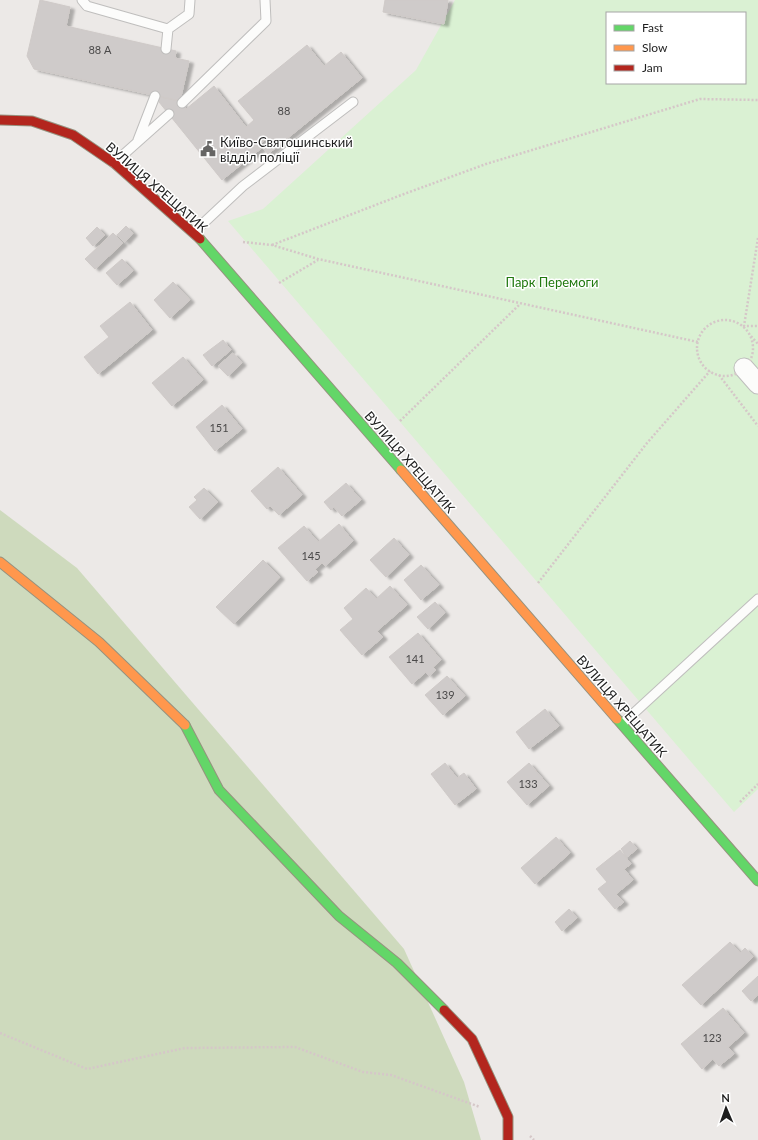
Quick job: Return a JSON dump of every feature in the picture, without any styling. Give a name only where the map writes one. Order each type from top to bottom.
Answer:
[{"type":"street","name":"ВУЛИЦЯ ХРЕЩАТИК","points":[[0,120],[32,121],[73,135],[114,164],[194,232],[758,881]]},
{"type":"street","points":[[744,368],[758,384]]},
{"type":"street","points":[[0,562],[12,570],[99,642],[184,722],[219,790],[338,916],[397,963],[472,1039],[508,1117],[508,1140]]},
{"type":"lane","points":[[82,0],[87,6],[168,29]]},
{"type":"lane","points":[[166,49],[168,29],[189,14],[190,0]]},
{"type":"lane","points":[[182,104],[266,21],[265,0]]},
{"type":"lane","points":[[137,143],[156,96]]},
{"type":"lane","points":[[194,232],[243,186],[353,102]]},
{"type":"lane","points":[[114,164],[169,114]]},
{"type":"lane","points":[[621,725],[758,600]]},
{"type":"path","points":[[272,245],[486,164],[700,99],[758,100]]},
{"type":"path","points":[[758,238],[744,326],[758,344]]},
{"type":"path","points":[[243,242],[272,245],[318,259],[519,305],[698,342]]},
{"type":"path","points":[[279,283],[318,259]]},
{"type":"path","points":[[400,421],[519,305]]},
{"type":"path","points":[[758,326],[744,326],[734,321],[722,320],[711,324],[702,332],[698,342],[698,354],[703,365],[710,371],[719,375],[758,426]]},
{"type":"path","points":[[719,375],[737,373],[744,368],[751,358],[753,347],[751,336]]},
{"type":"path","points":[[538,583],[647,444],[710,371]]},
{"type":"path","points":[[740,802],[758,784]]},
{"type":"path","points":[[0,1033],[87,1070],[185,1048],[295,1047],[363,1072],[391,1074],[508,1117]]},
{"type":"green space","name":"Парк Перемоги","points":[[455,0],[758,0],[758,789],[734,812],[228,221],[263,209],[416,70]]},
{"type":"green space","points":[[0,510],[77,568],[404,949],[464,1082],[481,1140],[0,1140]]},
{"type":"building","points":[[40,0],[70,7],[66,26],[176,51],[175,58],[189,61],[180,101],[34,69],[27,56]]},
{"type":"building","points":[[385,0],[448,0],[444,24],[383,12]]},
{"type":"building","points":[[307,45],[324,66],[341,52],[362,78],[268,154],[263,148],[271,142],[268,137],[260,144],[263,147],[222,180],[159,102],[160,97],[180,101],[186,109],[214,86],[246,127],[254,120],[238,101]]},
{"type":"building","points":[[126,226],[133,233],[125,242],[117,235]]},
{"type":"building","points":[[97,227],[105,235],[93,246],[86,238]]},
{"type":"building","points":[[113,233],[123,243],[95,269],[85,259]]},
{"type":"building","points":[[122,259],[133,271],[117,285],[106,273]]},
{"type":"building","points":[[173,282],[190,300],[170,318],[154,300]]},
{"type":"building","points":[[130,302],[152,330],[98,374],[84,357],[109,337],[100,326]]},
{"type":"building","points":[[223,340],[231,350],[212,366],[203,355]]},
{"type":"building","points":[[233,353],[242,363],[228,376],[218,366]]},
{"type":"building","points":[[183,357],[203,380],[172,406],[152,383]]},
{"type":"building","points":[[222,405],[242,429],[215,451],[196,427]]},
{"type":"building","points":[[278,467],[302,495],[279,515],[270,506],[267,509],[251,491]]},
{"type":"building","points":[[346,483],[361,500],[342,516],[334,507],[331,510],[324,502]]},
{"type":"building","points":[[204,488],[218,502],[200,519],[189,507],[197,500],[194,497]]},
{"type":"building","points":[[339,524],[353,541],[325,566],[322,563],[315,569],[318,572],[307,581],[278,548],[304,526],[318,542]]},
{"type":"building","points":[[394,538],[409,555],[386,577],[370,560]]},
{"type":"building","points":[[263,560],[280,577],[234,624],[216,607]]},
{"type":"building","points":[[421,565],[439,585],[421,600],[404,580]]},
{"type":"building","points":[[390,586],[407,605],[377,631],[383,637],[362,655],[340,630],[353,619],[344,608],[366,588],[376,599]]},
{"type":"building","points":[[435,602],[445,613],[428,629],[417,617]]},
{"type":"building","points":[[418,633],[441,660],[433,667],[436,670],[429,676],[426,672],[412,684],[389,657]]},
{"type":"building","points":[[447,676],[465,696],[443,715],[425,695]]},
{"type":"building","points":[[545,709],[559,726],[529,749],[516,732]]},
{"type":"building","points":[[445,763],[457,778],[464,773],[476,789],[455,805],[431,774]]},
{"type":"building","points":[[529,763],[549,786],[527,805],[507,782]]},
{"type":"building","points":[[556,837],[570,853],[535,884],[521,868]]},
{"type":"building","points":[[630,841],[637,849],[627,857],[621,849]]},
{"type":"building","points":[[620,850],[631,864],[624,869],[633,880],[616,894],[624,902],[615,909],[598,889],[607,882],[596,869]]},
{"type":"building","points":[[569,909],[577,918],[562,931],[555,922]]},
{"type":"building","points":[[730,942],[740,953],[745,948],[753,957],[701,1005],[682,985]]},
{"type":"building","points":[[758,976],[758,995],[751,1001],[742,991]]},
{"type":"building","points":[[723,1008],[744,1033],[728,1047],[734,1054],[719,1066],[713,1059],[702,1069],[681,1044]]},
{"type":"traffic: fast","points":[[200,239],[401,470]]},
{"type":"traffic: fast","points":[[617,719],[758,881]]},
{"type":"traffic: fast","points":[[185,725],[219,790],[339,916],[397,963],[444,1010]]},
{"type":"traffic: slow","points":[[401,470],[617,719]]},
{"type":"traffic: slow","points":[[0,562],[99,642],[185,725]]},
{"type":"traffic: jam","points":[[0,120],[32,121],[73,135],[114,163],[200,239]]},
{"type":"traffic: jam","points":[[444,1010],[472,1039],[508,1117],[508,1140]]},
{"type":"place","name":"Київо-Святошинський відділ поліції","points":[[208,149]]}]
